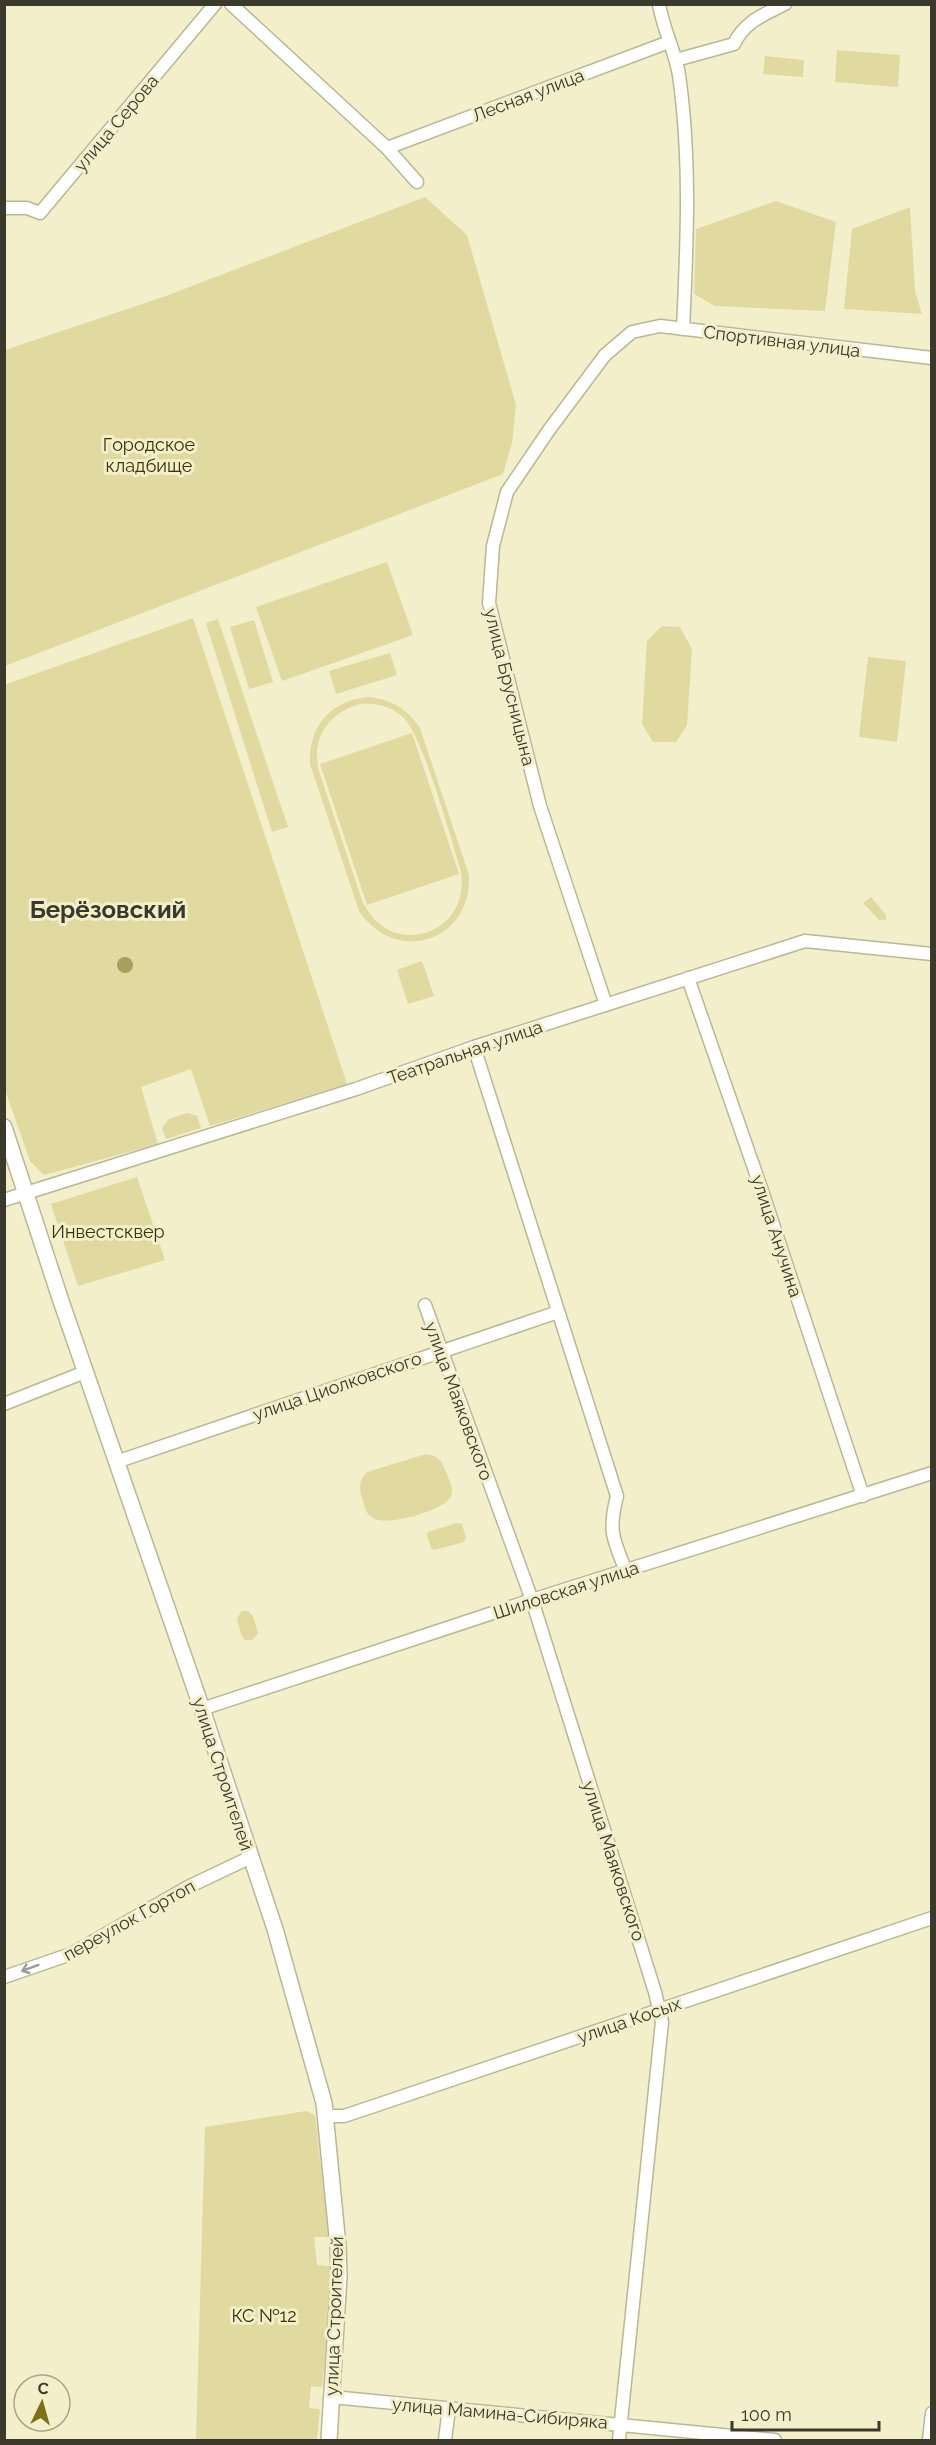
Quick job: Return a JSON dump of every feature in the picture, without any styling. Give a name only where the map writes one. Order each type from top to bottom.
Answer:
[{"type":"main road","name":"улица Строителей","points":[[4,1127],[85,1372],[202,1709],[306,2032],[326,2116],[338,2246],[338,2298],[329,2440]]},
{"type":"street","name":"улица Серова","points":[[4,208],[27,208],[40,213],[215,4]]},
{"type":"street","points":[[231,4],[387,148],[417,182]]},
{"type":"street","points":[[658,4],[676,60],[686,148],[683,329]]},
{"type":"street","points":[[676,60],[734,44],[739,32],[749,22],[785,4]]},
{"type":"street","name":"Лесная улица","points":[[387,148],[669,42]]},
{"type":"street","name":"Спортивная улица","points":[[632,332],[660,327],[932,358]]},
{"type":"street","name":"улица Брусницына","points":[[606,1005],[540,806],[489,603],[493,546],[507,492],[549,430],[605,356],[632,332]]},
{"type":"street","name":"Театральная улица","points":[[4,1200],[356,1089],[474,1047],[805,941],[932,954]]},
{"type":"street","name":"улица Анучина","points":[[688,978],[761,1188],[862,1496]]},
{"type":"street","points":[[474,1047],[617,1496],[612,1517],[612,1536],[626,1571]]},
{"type":"street","name":"улица Маяковского","points":[[425,1305],[532,1600],[659,2010],[661,2028],[618,2440]]},
{"type":"street","name":"улица Циолковского","points":[[116,1462],[440,1350],[558,1312]]},
{"type":"street","points":[[4,1404],[85,1372]]},
{"type":"street","name":"Шиловская улица","points":[[202,1709],[532,1600],[932,1473]]},
{"type":"street","name":"переулок Гортоп","points":[[4,1977],[71,1954],[188,1887],[251,1857]]},
{"type":"street","name":"улица Косых","points":[[326,2116],[353,2113],[932,1918]]},
{"type":"street","name":"улица Мамина-Сибиряка","points":[[332,2397],[775,2440]]},
{"type":"street","points":[[445,2440],[449,2408]]},
{"type":"street","points":[[929,2440],[932,2413]]},
{"type":"green space","points":[[837,50],[900,55],[898,87],[835,82]]},
{"type":"green space","points":[[765,56],[804,60],[803,77],[763,74]]},
{"type":"green space","name":"Городское кладбище","points":[[425,197],[467,235],[516,405],[512,443],[503,474],[5,666],[5,350],[163,297]]},
{"type":"green space","points":[[776,201],[836,222],[825,311],[715,306],[694,294],[696,229]]},
{"type":"green space","points":[[910,207],[915,291],[922,314],[844,309],[852,229]]},
{"type":"green space","points":[[387,562],[413,635],[282,681],[256,607]]},
{"type":"green space","points":[[193,618],[347,1084],[210,1126],[191,1069],[141,1087],[158,1144],[44,1175],[30,1161],[4,1087],[4,685]]},
{"type":"green space","points":[[218,619],[288,827],[272,832],[206,623]]},
{"type":"green space","points":[[254,620],[273,682],[249,689],[230,627]]},
{"type":"green space","points":[[662,626],[680,627],[692,649],[687,725],[676,742],[653,742],[642,724],[647,641]]},
{"type":"green space","points":[[390,653],[397,675],[336,694],[329,671]]},
{"type":"green space","points":[[868,657],[906,661],[897,742],[859,737]]},
{"type":"green space","points":[[370,697],[392,703],[410,716],[420,728],[469,875],[467,898],[458,917],[445,930],[429,939],[411,941],[392,938],[374,928],[359,911],[310,764],[313,738],[325,717],[344,703]],"holes":[[[361,704],[378,705],[393,710],[403,717],[411,728],[427,765],[460,868],[461,891],[455,910],[443,924],[427,932],[409,935],[391,931],[375,919],[362,900],[319,771],[318,748],[325,728],[339,713]]]},
{"type":"green space","points":[[412,733],[459,874],[367,905],[320,764]]},
{"type":"green space","points":[[871,897],[886,915],[886,920],[879,920],[863,903]]},
{"type":"green space","points":[[422,961],[434,996],[408,1004],[397,970]]},
{"type":"green space","points":[[187,1113],[197,1116],[201,1128],[166,1139],[162,1128],[169,1119]]},
{"type":"green space","name":"Инвестсквер","points":[[137,1177],[165,1260],[78,1286],[51,1204]]},
{"type":"green space","points":[[426,1454],[437,1458],[442,1463],[452,1491],[447,1501],[428,1511],[403,1518],[382,1521],[370,1516],[360,1489],[362,1479],[367,1472]]},
{"type":"green space","points":[[457,1523],[462,1524],[466,1538],[464,1542],[434,1550],[431,1548],[428,1532]]},
{"type":"green space","points":[[242,1611],[248,1611],[253,1616],[258,1633],[252,1640],[245,1640],[241,1634],[237,1618]]},
{"type":"green space","name":"КС №12","points":[[306,2111],[315,2115],[329,2237],[314,2237],[317,2265],[334,2267],[322,2387],[311,2386],[309,2408],[320,2409],[317,2440],[196,2440],[205,2127]]},
{"type":"shaded area","points":[[125,957],[131,959],[133,965],[131,971],[125,973],[119,971],[117,965],[119,959]]},
{"type":"district","name":"Берёзовский","points":[[108,909]]}]
